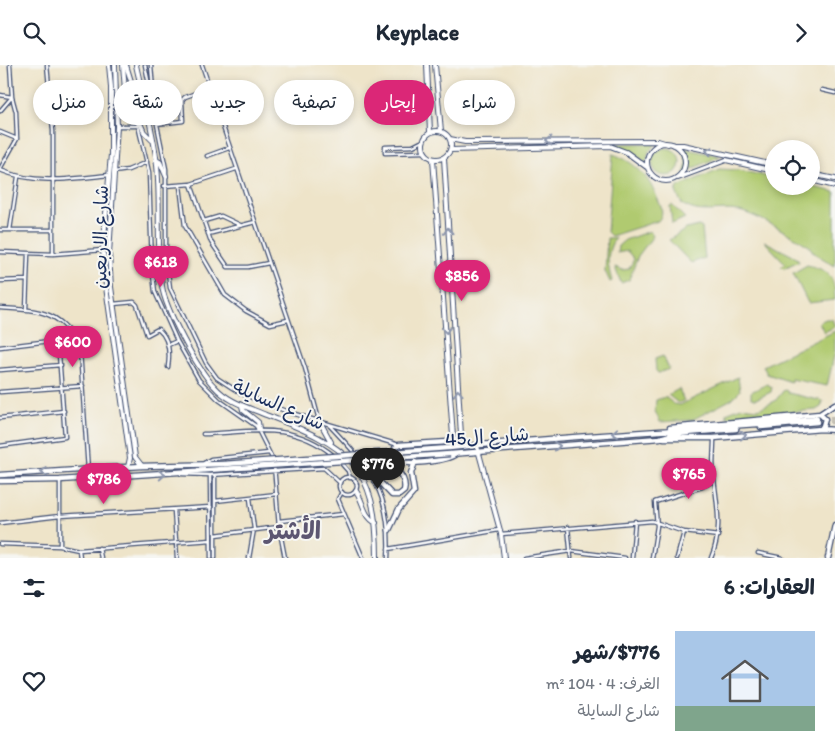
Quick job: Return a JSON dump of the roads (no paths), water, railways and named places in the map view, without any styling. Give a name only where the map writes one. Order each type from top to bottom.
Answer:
[{"type":"main road","points":[[820,429],[825,423],[818,418],[835,404]]},
{"type":"main road","name":"شارع ال45","points":[[0,474],[204,463],[223,467],[374,459],[452,452],[458,447],[664,429],[678,425],[818,418]]},
{"type":"main road","name":"شارع ال45","points":[[0,482],[180,474],[223,467],[477,452],[660,437],[818,418]]},
{"type":"main road","points":[[660,437],[714,438],[820,429],[835,430]]},
{"type":"main road","points":[[452,452],[449,459],[402,463],[395,459],[395,448],[398,445],[448,442],[458,447]]},
{"type":"main road","points":[[372,473],[392,495],[399,495],[404,491],[405,483],[394,467],[388,462],[374,459]]},
{"type":"main road","points":[[389,530],[399,509],[414,492],[411,469],[415,462]]},
{"type":"main road","points":[[828,558],[835,525]]},
{"type":"street","points":[[10,65],[17,139],[0,169],[18,177],[55,181],[109,175]]},
{"type":"street","points":[[47,65],[55,181],[52,230],[53,254]]},
{"type":"street","name":"شارع الاربعين","points":[[109,65],[112,87],[114,172],[110,254],[113,303],[132,457],[128,467]]},
{"type":"street","name":"شارع الاربعين","points":[[116,65],[116,80]]},
{"type":"street","points":[[124,65],[130,80]]},
{"type":"street","points":[[124,65],[125,80]]},
{"type":"street","name":"شارع السايلة","points":[[136,65],[139,80]]},
{"type":"street","points":[[145,65],[148,80]]},
{"type":"street","points":[[151,65],[152,80]]},
{"type":"street","points":[[202,65],[207,80]]},
{"type":"street","points":[[428,65],[430,132],[423,141],[413,146],[385,147],[385,153],[424,152],[433,159],[444,158]]},
{"type":"street","points":[[435,65],[441,131],[450,139],[465,142],[658,141],[765,163]]},
{"type":"street","points":[[822,90],[835,93]]},
{"type":"street","points":[[0,95],[12,97]]},
{"type":"street","points":[[0,111],[12,97]]},
{"type":"street","points":[[182,101],[182,121]]},
{"type":"street","points":[[116,125],[137,126],[147,162],[152,274],[156,292],[177,341],[206,389],[259,429]]},
{"type":"street","name":"شارع الاربعين","points":[[116,125],[109,175],[103,250],[106,287],[132,457],[142,466]]},
{"type":"street","points":[[141,125],[144,132],[152,140]]},
{"type":"street","name":"شارع السايلة","points":[[149,125],[156,159],[163,291],[185,342],[201,370],[226,397],[242,406],[306,430],[331,443],[350,459],[363,481],[372,504],[376,523],[377,558]]},
{"type":"street","points":[[157,125],[163,149],[166,175],[164,187],[166,256],[170,287],[209,367],[223,383],[240,393],[288,412],[398,445]]},
{"type":"street","points":[[222,125],[288,320],[319,420],[331,443]]},
{"type":"street","points":[[430,132],[441,131]]},
{"type":"street","points":[[0,132],[17,139]]},
{"type":"street","points":[[450,139],[450,150],[444,158],[461,435],[457,441]]},
{"type":"street","points":[[610,146],[611,140]]},
{"type":"street","points":[[423,141],[424,152]]},
{"type":"street","points":[[648,167],[648,156],[652,150],[662,144],[668,144]]},
{"type":"street","points":[[673,179],[681,173],[685,163],[682,152],[674,145]]},
{"type":"street","points":[[450,150],[610,146],[626,152],[648,167],[658,179],[673,179],[726,160],[765,169]]},
{"type":"street","points":[[207,156],[230,148]]},
{"type":"street","points":[[726,160],[727,155]]},
{"type":"street","points":[[156,159],[160,162],[166,175]]},
{"type":"street","points":[[433,159],[453,436],[457,441],[458,447]]},
{"type":"street","points":[[754,166],[756,161]]},
{"type":"street","points":[[114,172],[128,170],[147,162]]},
{"type":"street","points":[[164,187],[191,184],[236,169]]},
{"type":"street","points":[[820,176],[835,179]]},
{"type":"street","points":[[10,230],[18,177]]},
{"type":"street","points":[[820,182],[835,186]]},
{"type":"street","points":[[191,184],[208,234],[228,267],[248,267],[269,263]]},
{"type":"street","points":[[180,186],[185,226],[225,295],[246,311],[270,324],[288,320]]},
{"type":"street","points":[[204,221],[221,216],[241,226]]},
{"type":"street","points":[[208,234],[254,222]]},
{"type":"street","points":[[0,229],[52,230]]},
{"type":"street","points":[[0,252],[53,254],[103,250]]},
{"type":"street","points":[[26,310],[28,254]]},
{"type":"street","points":[[0,281],[27,280]]},
{"type":"street","points":[[113,303],[134,302],[137,305],[147,335],[158,329],[168,345],[168,367]]},
{"type":"street","points":[[0,308],[41,311],[57,320],[70,333],[80,351],[88,470]]},
{"type":"street","points":[[0,347],[58,340],[65,437],[0,446]]},
{"type":"street","points":[[168,345],[177,341]]},
{"type":"street","points":[[0,370],[61,365]]},
{"type":"street","points":[[0,392],[83,386]]},
{"type":"street","points":[[242,406],[243,410],[258,422],[275,471],[279,527],[285,558]]},
{"type":"street","points":[[0,418],[64,411]]},
{"type":"street","points":[[327,423],[372,473],[386,509],[389,530],[388,558]]},
{"type":"street","points":[[203,434],[259,429],[279,430],[317,444],[345,466],[350,478],[356,482],[356,491],[362,501],[368,519],[376,523]]},
{"type":"street","points":[[711,558],[719,536],[719,506],[714,480],[714,438]]},
{"type":"street","points":[[477,446],[477,452],[500,532],[504,558]]},
{"type":"street","points":[[204,463],[211,459],[269,453]]},
{"type":"street","points":[[180,474],[215,475],[324,468],[340,483],[342,493]]},
{"type":"street","points":[[210,475],[213,558]]},
{"type":"street","points":[[213,558],[215,475]]},
{"type":"street","points":[[340,483],[350,478]]},
{"type":"street","points":[[60,480],[60,546]]},
{"type":"street","points":[[652,558],[657,523],[655,502],[702,487],[714,480]]},
{"type":"street","points":[[342,493],[349,495],[356,491]]},
{"type":"street","points":[[342,493],[338,497],[363,558]]},
{"type":"street","points":[[215,501],[277,494]]},
{"type":"street","points":[[249,558],[254,529],[250,497]]},
{"type":"street","points":[[0,523],[60,516],[174,511],[211,507]]},
{"type":"street","points":[[174,511],[177,558]]},
{"type":"street","points":[[279,521],[344,514]]},
{"type":"street","points":[[388,549],[500,532],[635,521],[657,523],[684,532],[719,536]]},
{"type":"street","points":[[632,558],[635,521]]},
{"type":"street","points":[[215,535],[279,527]]},
{"type":"street","points":[[568,527],[571,558]]},
{"type":"street","points":[[678,558],[684,532]]},
{"type":"street","points":[[0,544],[60,546],[79,550],[212,539]]},
{"type":"street","points":[[99,548],[101,558]]},
{"type":"street","points":[[79,550],[80,558]]},
{"type":"street","points":[[524,558],[571,551],[625,558]]},
{"type":"street","points":[[758,553],[782,558]]},
{"type":"tunnel","points":[[817,419],[835,418]]},
{"type":"tunnel","points":[[817,422],[835,422]]},
{"type":"district","name":"الأشتر","points":[[293,531]]}]
